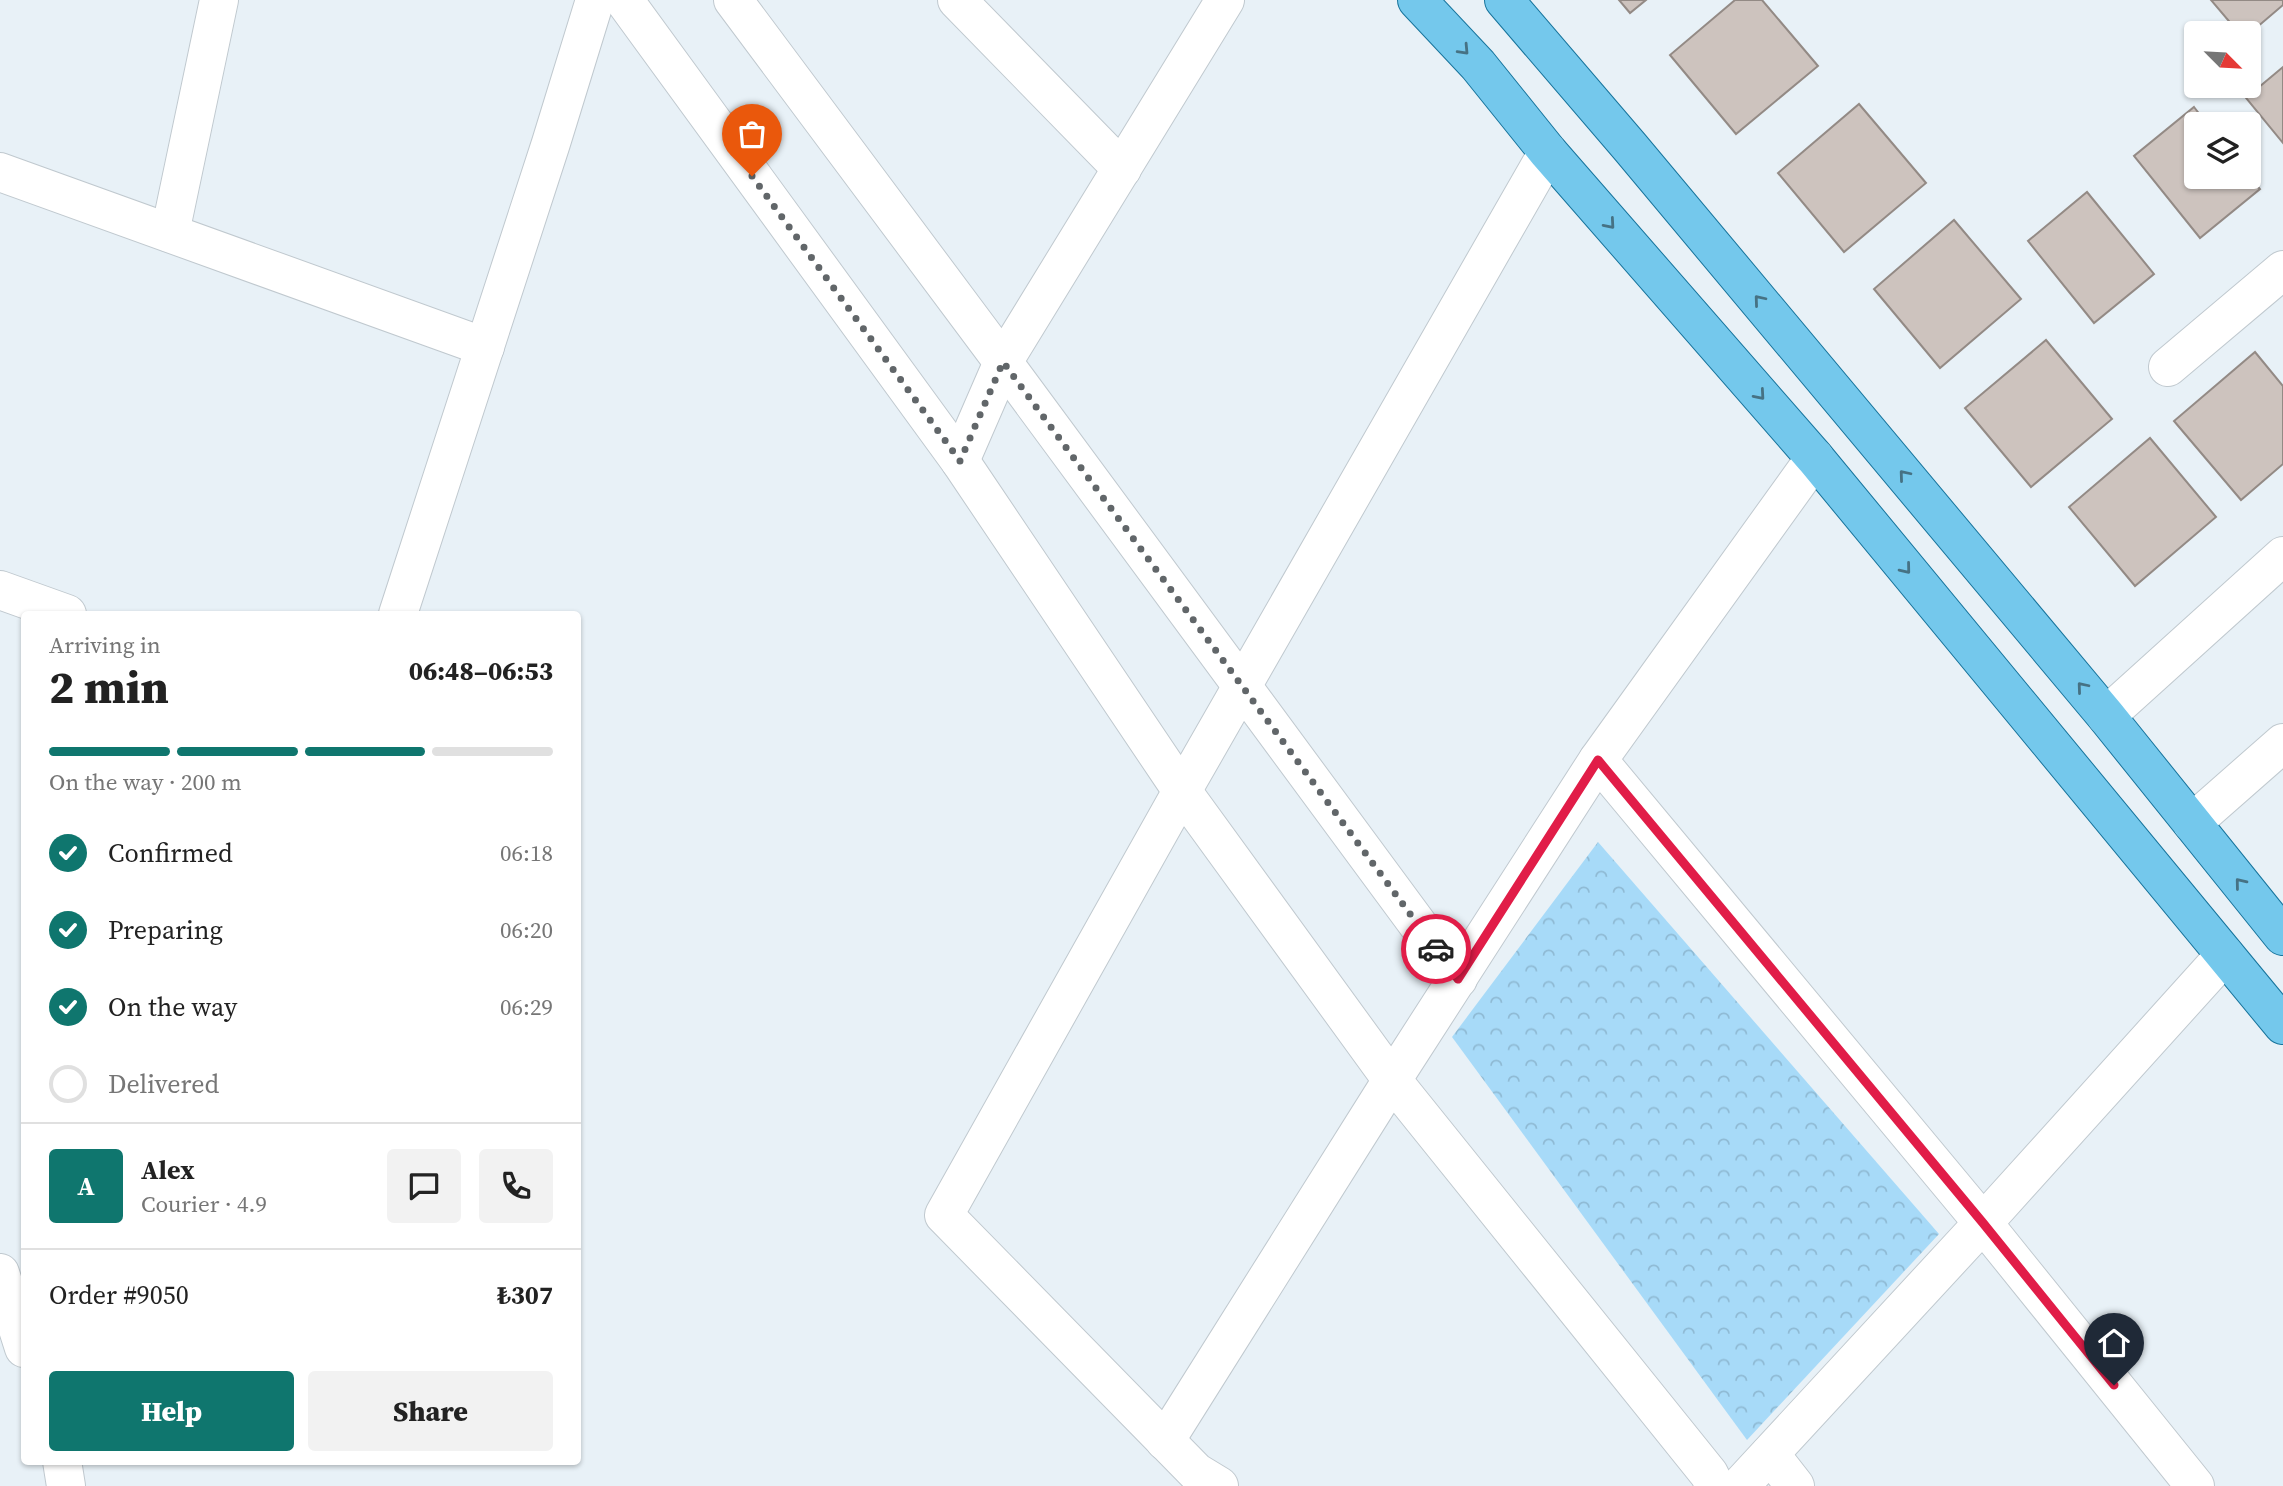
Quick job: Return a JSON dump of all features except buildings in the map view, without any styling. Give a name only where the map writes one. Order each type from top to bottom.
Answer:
[{"type":"main road","points":[[1417,0],[1478,65],[1548,152],[1815,458],[2283,1026]]},
{"type":"main road","points":[[1504,0],[2106,716],[2283,936]]},
{"type":"street","points":[[170,233],[219,0]]},
{"type":"street","points":[[399,611],[595,0]]},
{"type":"street","points":[[624,0],[960,461],[1182,791],[1392,1080],[1709,1474],[1715,1486]]},
{"type":"street","points":[[733,0],[1458,979]]},
{"type":"street","points":[[957,0],[1122,169]]},
{"type":"street","points":[[960,461],[1003,362],[1225,0]]},
{"type":"street","points":[[1219,1486],[1196,1472],[944,1215],[1182,791],[1548,152]]},
{"type":"street","points":[[0,172],[485,347]]},
{"type":"street","points":[[2168,367],[2283,270]]},
{"type":"street","points":[[1166,1441],[1392,1080],[1598,760],[1815,458]]},
{"type":"street","points":[[2106,716],[2283,556]]},
{"type":"street","points":[[0,590],[59,611]]},
{"type":"street","points":[[2192,823],[2283,743]]},
{"type":"street","points":[[1598,760],[1983,1223],[2195,1486]]},
{"type":"street","points":[[1741,1486],[2225,955]]},
{"type":"street","points":[[0,1273],[21,1327]]},
{"type":"street","points":[[1770,1454],[1795,1486]]},
{"type":"street","points":[[63,1465],[66,1486]]},
{"type":"green space","points":[[1598,842],[1939,1234],[1747,1440],[1452,1037]]},
{"type":"way so far","points":[[752,176],[960,461],[1003,362],[1436,949]]},
{"type":"route","points":[[1436,949],[1458,979],[1598,760],[1983,1223],[2114,1385]]}]
